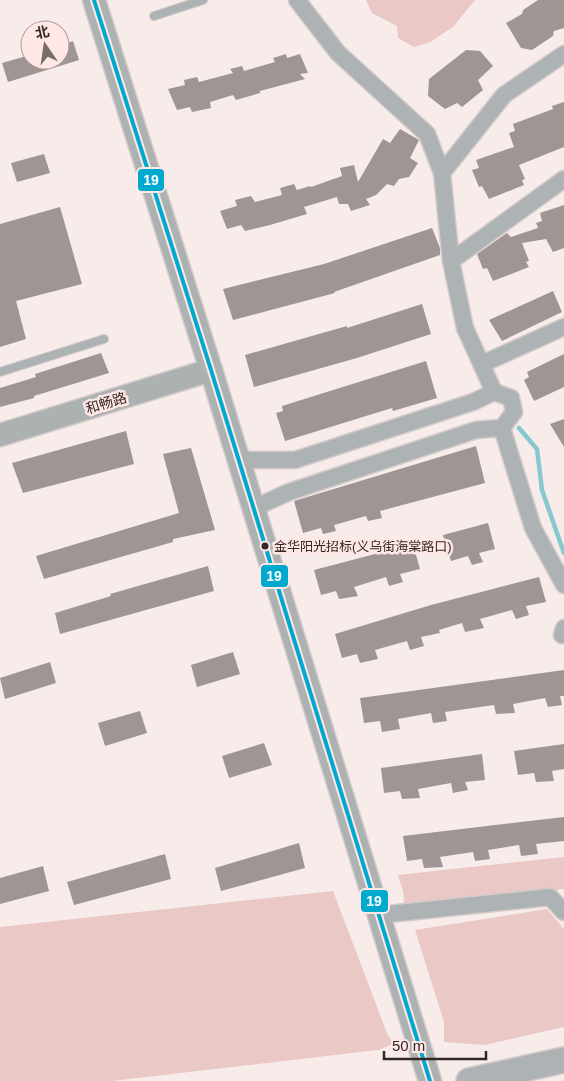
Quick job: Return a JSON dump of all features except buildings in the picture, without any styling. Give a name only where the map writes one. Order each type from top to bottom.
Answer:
[{"type":"main road","points":[[469,1081],[564,1060]]},
{"type":"street","points":[[94,0],[254,508],[430,1081]]},
{"type":"street","points":[[297,0],[338,53],[427,134],[442,173],[451,261],[465,328],[494,392]]},
{"type":"street","points":[[442,173],[504,96],[564,54]]},
{"type":"street","points":[[451,261],[564,179]]},
{"type":"street","points":[[482,364],[564,328]]},
{"type":"street","name":"和畅路","points":[[0,435],[211,370]]},
{"type":"street","points":[[239,460],[295,460],[473,402],[494,392],[511,398],[514,412],[502,428],[476,430],[289,492],[254,508]]},
{"type":"street","points":[[502,428],[533,528],[564,585]]},
{"type":"street","points":[[379,914],[550,897],[564,912]]},
{"type":"lane","points":[[154,16],[203,0]]},
{"type":"lane","points":[[0,372],[104,338]]},
{"type":"shaded area","points":[[366,0],[475,0],[453,27],[430,42],[414,47],[398,38],[397,26],[372,13]]},
{"type":"shaded area","points":[[564,857],[564,889],[405,912],[403,891],[398,875]]},
{"type":"shaded area","points":[[333,891],[387,1033],[393,1044],[378,1050],[112,1081],[0,1081],[0,927]]},
{"type":"shaded area","points":[[547,909],[564,929],[564,1027],[485,1045],[444,1042],[444,1022],[415,930]]},
{"type":"waterway","points":[[519,428],[537,449],[542,490],[564,553]]},
{"type":"transit line","name":"19","points":[[94,0],[211,370],[430,1081]]},
{"type":"place","name":"金华阳光招标(义乌街海棠路口)","points":[[265,546]]}]
